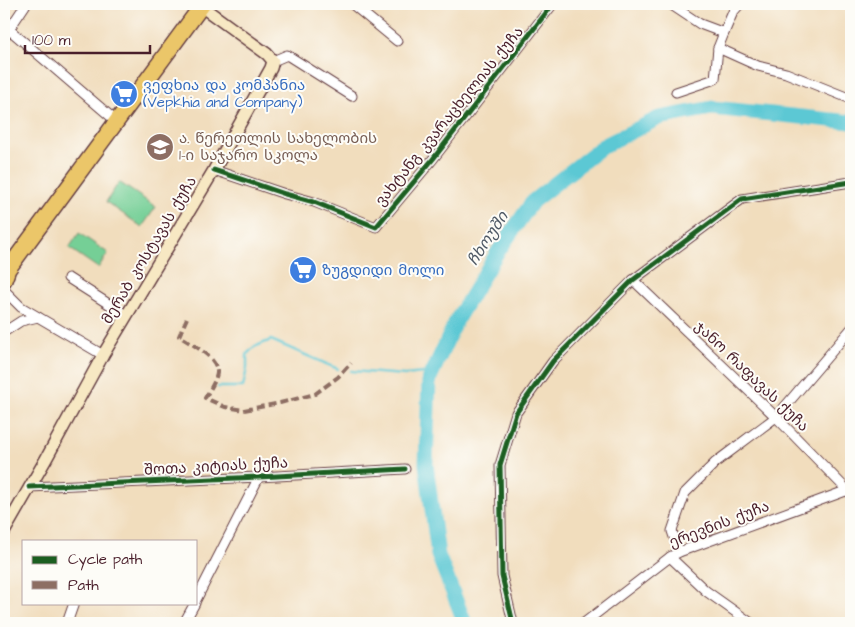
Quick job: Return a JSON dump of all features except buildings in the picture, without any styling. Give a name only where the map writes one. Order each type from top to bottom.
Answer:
[{"type":"highway","points":[[5,273],[202,5]]},
{"type":"main road","points":[[202,5],[267,54],[273,61]]},
{"type":"main road","name":"მერაბ კოსტავას ქუჩა","points":[[4,532],[126,315],[214,170],[271,68],[273,61]]},
{"type":"street","points":[[26,4],[6,30],[116,120]]},
{"type":"street","points":[[352,4],[397,41]]},
{"type":"street","name":"ვახტანგ კვარაცხელიას ქუჩა","points":[[214,170],[314,202],[376,227],[433,159],[553,4]]},
{"type":"street","points":[[670,4],[700,24],[724,33]]},
{"type":"street","points":[[676,92],[715,79],[718,48],[734,12],[740,4]]},
{"type":"street","points":[[718,48],[758,66],[786,73],[851,99]]},
{"type":"street","points":[[273,61],[287,55],[352,96]]},
{"type":"street","points":[[513,623],[502,576],[500,465],[516,413],[553,361],[633,280],[742,199],[851,182]]},
{"type":"street","points":[[68,278],[126,315]]},
{"type":"street","name":"ჯანო რაფავას ქუჩა","points":[[633,280],[850,491]]},
{"type":"street","points":[[4,290],[21,307],[103,355]]},
{"type":"street","points":[[4,332],[21,321],[38,317]]},
{"type":"street","points":[[679,552],[672,531],[685,493],[716,462],[776,417],[851,329]]},
{"type":"street","name":"შოთა კიტიას ქუჩა","points":[[29,487],[404,469]]},
{"type":"street","points":[[198,596],[259,477]]},
{"type":"street","name":"ერევნის ქუჩა","points":[[584,623],[679,552],[850,491]]},
{"type":"street","points":[[670,557],[706,591],[751,623]]},
{"type":"street","points":[[67,623],[74,604]]},
{"type":"street","points":[[184,623],[194,604]]},
{"type":"green space","points":[[119,182],[156,207],[142,227],[106,202]]},
{"type":"green space","points":[[79,233],[108,253],[98,268],[69,248]]},
{"type":"waterway","name":"ჩხოუში","points":[[465,623],[438,555],[426,464],[429,380],[456,321],[497,253],[533,201],[603,146],[659,118],[712,108],[851,122]]},
{"type":"waterway","points":[[218,387],[243,387],[247,368],[247,354],[254,347],[271,340],[338,369]]},
{"type":"waterway","points":[[351,371],[405,375],[432,372]]},
{"type":"marked path","points":[[187,318],[179,336],[209,356],[216,367],[215,379],[205,398],[225,407],[244,410],[315,394],[338,377],[351,363]]},
{"type":"cycle path","points":[[214,170],[314,202],[376,227],[433,159],[553,4]]},
{"type":"cycle path","points":[[513,623],[502,576],[500,465],[516,413],[553,361],[633,280],[742,199],[851,182]]},
{"type":"cycle path","points":[[29,487],[405,469]]},
{"type":"place","name":"ვეფხია და კომპანია (Vepkhia and Company)","points":[[124,94]]},
{"type":"place","name":"ა. წერეთლის სახელობის 1-ი საჯარო სკოლა","points":[[160,147]]},
{"type":"place","name":"ზუგდიდი მოლი","points":[[303,270]]}]
